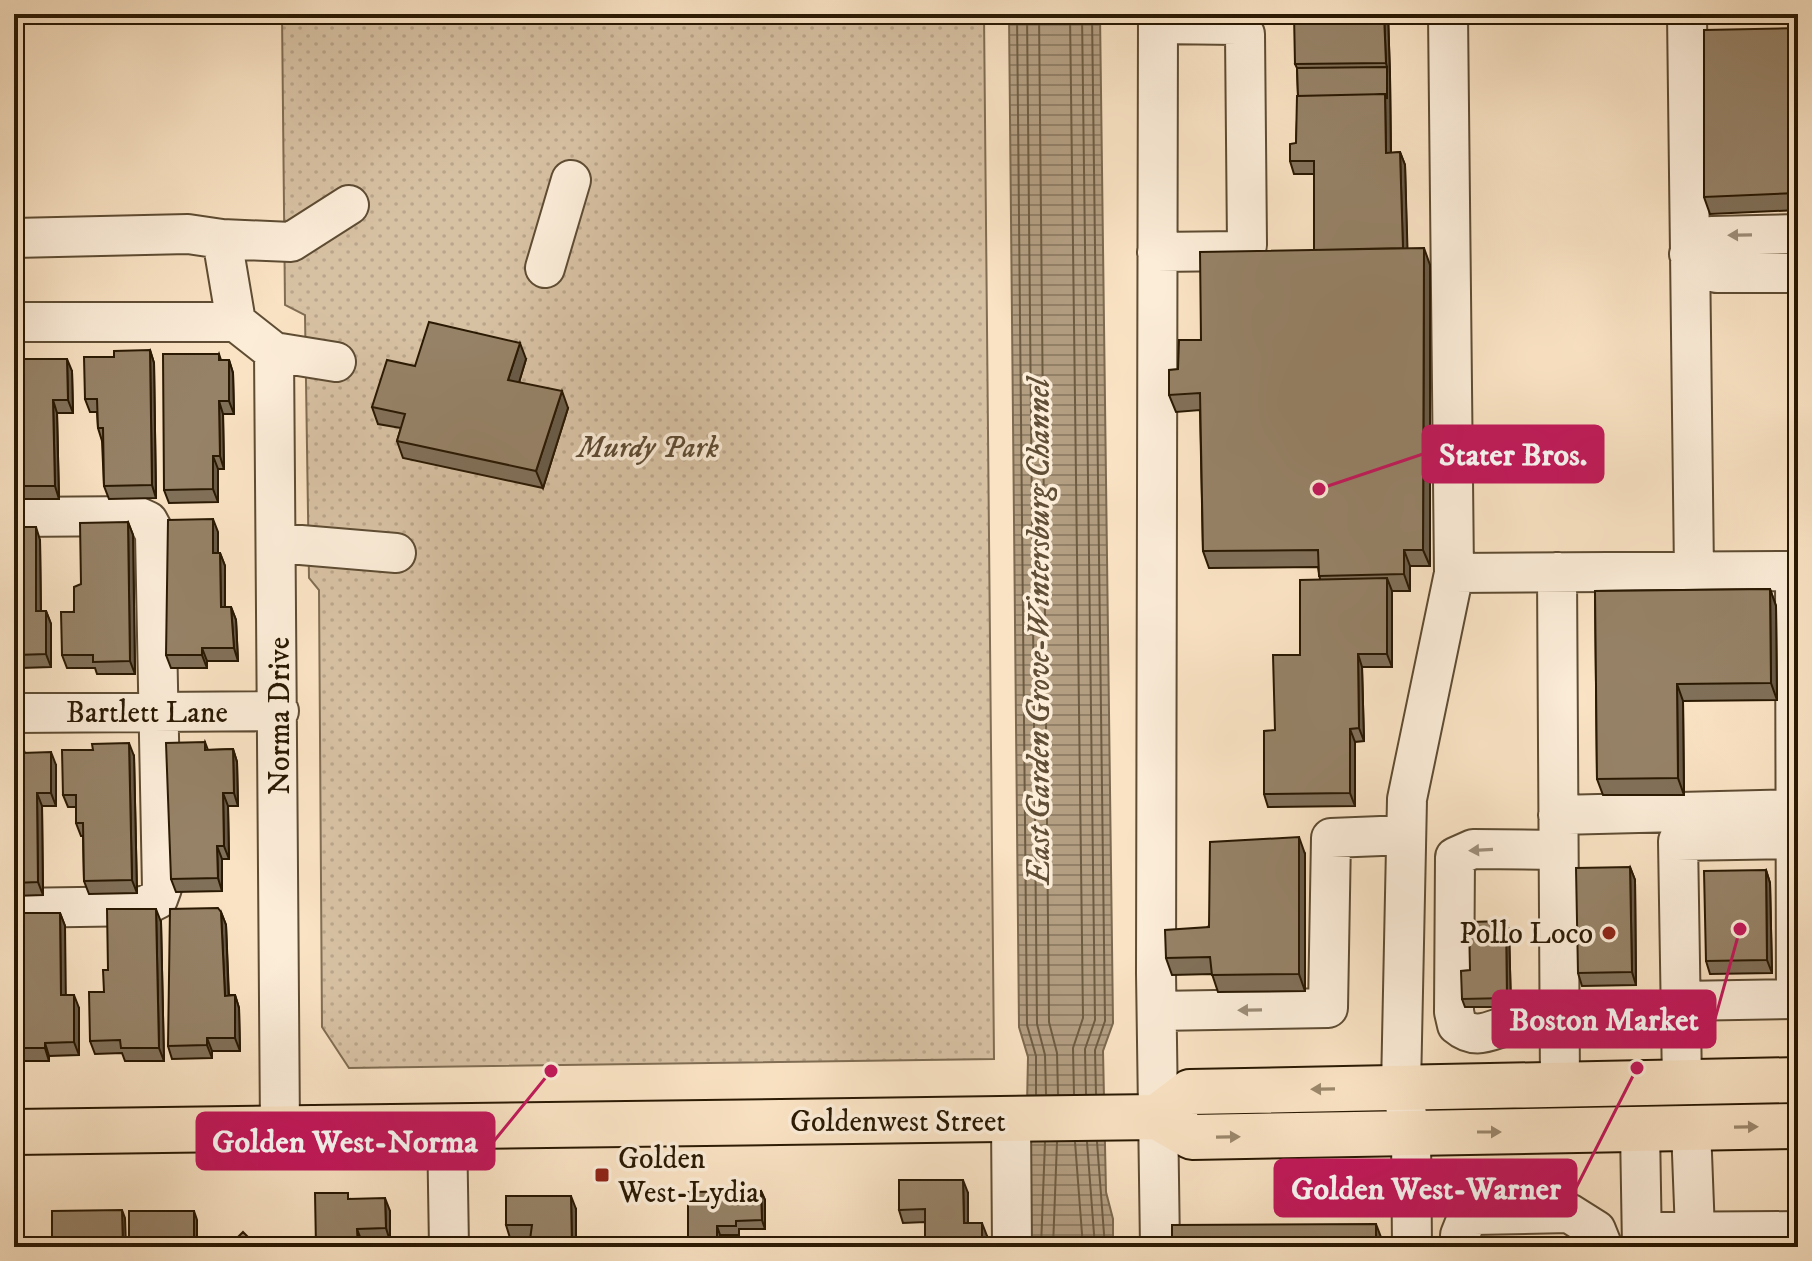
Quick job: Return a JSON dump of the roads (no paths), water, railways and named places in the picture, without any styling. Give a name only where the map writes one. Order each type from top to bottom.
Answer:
[{"type":"main road","points":[[1798,1080],[1190,1092],[1157,1117],[1192,1137],[1798,1126]]},
{"type":"main road","name":"Goldenwest Street","points":[[14,1132],[1157,1117]]},
{"type":"street","points":[[1401,1232],[1411,1132],[1401,1088],[1407,799],[1454,573],[1448,14]]},
{"type":"street","points":[[1687,14],[1694,572]]},
{"type":"street","points":[[1157,252],[1240,251],[1247,245],[1245,34],[1237,25],[1158,19],[1157,252],[1157,1117],[1159,1236],[1199,1225]]},
{"type":"street","points":[[545,268],[571,180]]},
{"type":"street","points":[[14,238],[188,234],[291,242],[349,205]]},
{"type":"street","points":[[1689,254],[1712,236],[1798,234]]},
{"type":"street","points":[[222,239],[236,322]]},
{"type":"street","points":[[1689,254],[1717,273],[1798,273]]},
{"type":"street","points":[[14,322],[236,322],[274,352],[336,362]]},
{"type":"street","name":"Norma Drive","points":[[274,352],[280,1129]]},
{"type":"street","points":[[14,517],[137,516],[148,521],[155,534],[162,888],[158,899],[144,906],[14,908]]},
{"type":"street","points":[[277,543],[396,553]]},
{"type":"street","points":[[1454,573],[1797,571],[1796,999],[1682,1001]]},
{"type":"street","points":[[1557,572],[1560,1085]]},
{"type":"street","name":"Bartlett Lane","points":[[14,713],[279,711]]},
{"type":"street","points":[[1560,1024],[1514,1023],[1484,1035],[1474,1034],[1457,1025],[1453,996],[1455,857],[1473,849],[1558,833],[1797,829]]},
{"type":"street","points":[[1682,1082],[1678,841],[1797,829]]},
{"type":"street","points":[[1157,1011],[1328,1008],[1331,838],[1406,835]]},
{"type":"street","points":[[1011,1121],[1012,1247]]},
{"type":"street","points":[[447,1126],[449,1247]]},
{"type":"street","points":[[1689,1237],[1691,1128]]},
{"type":"street","points":[[1640,1130],[1642,1240],[1798,1231]]},
{"type":"street","points":[[1460,1235],[1460,1229],[1474,1215],[1569,1213],[1596,1230],[1602,1245]]},
{"type":"water","name":"East Garden Grove-Wintersburg Channel","points":[[1009,14],[1100,14],[1113,1023],[1103,1051],[1106,1192],[1113,1219],[1113,1247],[1024,1247],[1028,1057],[1019,1027]]},
{"type":"place","name":"Stater Bros.","points":[[1319,489]]},
{"type":"place","name":"Boston Market","points":[[1740,929]]},
{"type":"place","name":"Pollo Loco","points":[[1609,933]]},
{"type":"place","name":"Golden West-Warner","points":[[1637,1068]]},
{"type":"place","name":"Golden West-Norma","points":[[551,1071]]},
{"type":"place","name":"Golden West-Lydia","points":[[602,1175]]},
{"type":"park label","name":"Murdy Park","points":[[648,447]]}]
